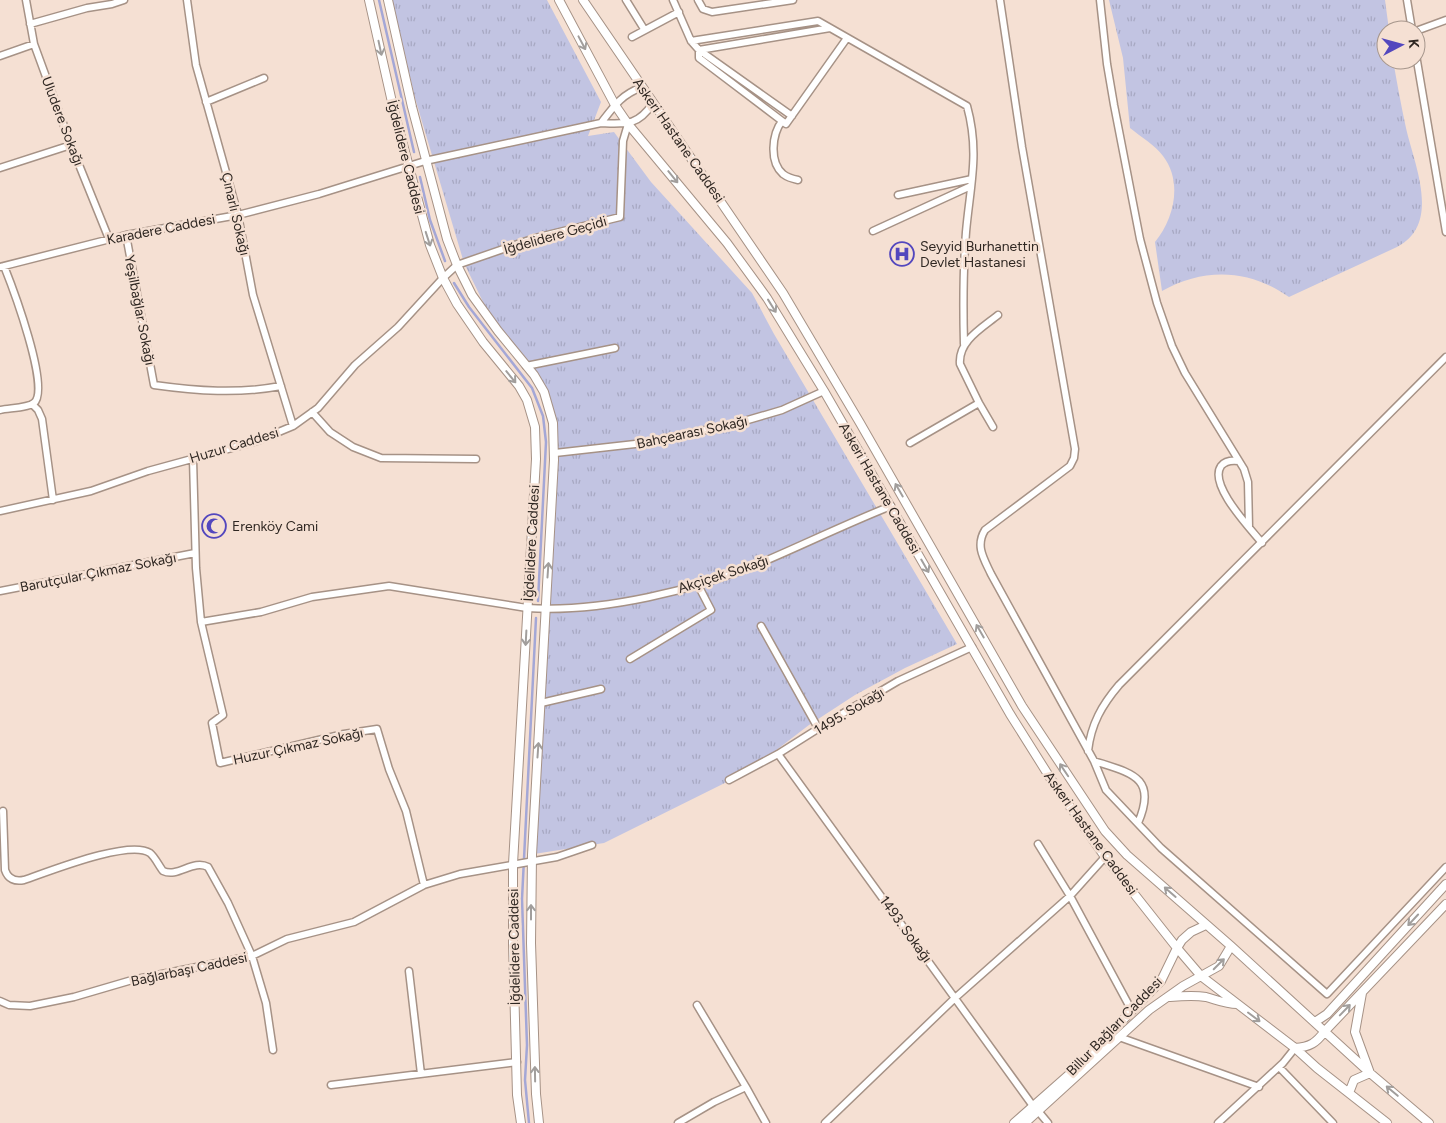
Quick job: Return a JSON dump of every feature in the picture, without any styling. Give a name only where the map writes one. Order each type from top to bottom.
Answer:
[{"type":"street","name":"Uludere Sokağı","points":[[26,0],[34,44],[109,239]]},
{"type":"street","points":[[30,24],[124,0]]},
{"type":"street","name":"Çınarlı Sokağı","points":[[186,0],[196,65],[238,215],[253,295],[293,426]]},
{"type":"street","name":"İğdelidere Caddesi","points":[[370,0],[424,228],[443,278],[463,314],[523,393],[533,417],[536,437],[514,864],[513,944],[518,1095],[521,1123]]},
{"type":"street","name":"İğdelidere Caddesi","points":[[388,0],[425,161],[442,223],[457,265],[478,304],[539,384],[546,397],[553,424],[554,453],[532,861],[531,943],[536,1094],[539,1123]]},
{"type":"street","name":"Askeri Hastane Caddesi","points":[[560,0],[615,105],[628,124],[740,260],[767,298],[824,391],[1023,735],[1054,784],[1105,857],[1201,976],[1295,1048],[1387,1123]]},
{"type":"street","name":"Askeri Hastane Caddesi","points":[[583,0],[797,315],[1045,743],[1114,842],[1370,1073],[1429,1123]]},
{"type":"street","points":[[626,0],[644,29]]},
{"type":"street","points":[[673,0],[691,40],[699,50],[792,116]]},
{"type":"street","points":[[698,0],[703,9],[712,12],[793,0]]},
{"type":"street","points":[[1000,0],[1024,156],[1075,449],[1074,458],[1070,466],[988,527],[981,538],[980,546],[991,574],[1094,761],[1106,790],[1178,864],[1327,994],[1446,867]]},
{"type":"street","points":[[1100,0],[1106,57],[1114,105],[1140,239],[1157,303],[1185,372],[1244,469],[1248,482],[1249,527]]},
{"type":"street","points":[[1407,0],[1410,20]]},
{"type":"street","points":[[632,37],[678,12]]},
{"type":"street","points":[[1426,27],[1446,20]]},
{"type":"street","points":[[691,40],[818,21],[967,106],[974,143],[974,164],[964,257],[964,344],[960,356],[960,364],[993,427]]},
{"type":"street","points":[[699,50],[830,28]]},
{"type":"street","points":[[699,50],[699,58],[786,124],[847,38]]},
{"type":"street","points":[[0,56],[34,44]]},
{"type":"street","points":[[1419,70],[1446,232]]},
{"type":"street","points":[[206,102],[264,78]]},
{"type":"street","points":[[601,123],[624,96],[642,87]]},
{"type":"street","points":[[425,161],[601,123],[628,124],[644,115],[653,103]]},
{"type":"street","points":[[782,121],[774,135],[775,158],[781,172],[798,180]]},
{"type":"street","name":"İğdelidere Geçidi","points":[[457,265],[535,238],[620,217],[622,140],[628,124]]},
{"type":"street","points":[[0,168],[71,144]]},
{"type":"street","name":"Karadere Caddesi","points":[[2,267],[126,235],[238,215],[319,194],[425,161]]},
{"type":"street","points":[[898,195],[972,183]]},
{"type":"street","points":[[873,231],[972,183]]},
{"type":"street","name":"Yeşilbağlar Sokağı","points":[[126,235],[154,384],[211,391],[264,389],[281,386]]},
{"type":"street","name":"Huzur Caddesi","points":[[0,511],[91,491],[148,471],[257,441],[293,426],[318,408],[355,365],[398,327],[457,265]]},
{"type":"street","points":[[0,410],[32,404],[38,395],[38,384],[26,328],[2,267]]},
{"type":"street","points":[[964,344],[998,315]]},
{"type":"street","points":[[526,366],[615,348]]},
{"type":"street","points":[[1088,750],[1095,720],[1102,707],[1119,685],[1446,357]]},
{"type":"street","name":"Bahçearası Sokağı","points":[[554,453],[644,443],[751,420],[782,410],[824,391]]},
{"type":"street","points":[[910,443],[979,403]]},
{"type":"street","points":[[32,404],[42,418],[53,500]]},
{"type":"street","points":[[312,412],[330,432],[353,447],[381,458],[476,459]]},
{"type":"street","name":"Huzur Çıkmaz Sokağı","points":[[193,459],[195,553],[201,622],[223,715],[212,723],[220,763],[344,734],[377,729],[389,768],[406,811],[424,884]]},
{"type":"street","points":[[1239,460],[1232,460],[1223,464],[1220,470],[1220,480],[1225,494],[1262,543]]},
{"type":"street","name":"Akçiçek Sokağı","points":[[201,622],[261,612],[312,597],[389,586],[527,608],[545,609],[618,602],[698,585],[764,562],[843,525],[891,506]]},
{"type":"street","name":"Barutçular Çıkmaz Sokağı","points":[[0,591],[195,553]]},
{"type":"street","points":[[630,659],[711,610],[698,585]]},
{"type":"street","points":[[761,626],[818,728]]},
{"type":"street","name":"1495. Sokağı","points":[[729,780],[778,754],[898,681],[972,647]]},
{"type":"street","points":[[541,703],[601,689]]},
{"type":"street","name":"1493. Sokağı","points":[[778,754],[1048,1123]]},
{"type":"street","points":[[1094,761],[1127,773],[1143,786],[1146,797],[1138,823]]},
{"type":"street","points":[[3,811],[5,870],[9,877],[16,880],[24,880],[103,853],[125,850],[149,852],[166,873],[198,865],[208,867],[228,903],[252,956],[266,1003],[273,1050]]},
{"type":"street","points":[[1038,844],[1070,896],[1132,1011]]},
{"type":"street","name":"Bağlarbaşı Caddesi","points":[[0,1001],[9,1005],[30,1006],[74,997],[132,980],[252,956],[287,939],[354,922],[424,884],[460,874],[557,856],[592,845]]},
{"type":"street","points":[[825,1123],[956,998],[1070,896],[1105,857]]},
{"type":"street","points":[[1315,1022],[1327,1014],[1446,884]]},
{"type":"street","points":[[1218,1123],[1259,1087],[1295,1048],[1314,1044],[1446,904]]},
{"type":"street","name":"Billur Bağları Caddesi","points":[[1025,1123],[1036,1108],[1161,981],[1177,948],[1191,932],[1206,925]]},
{"type":"street","name":"Billur Bağları Caddesi","points":[[1014,1123],[1036,1108],[1149,1010],[1219,966],[1231,946]]},
{"type":"street","points":[[409,971],[421,1074]]},
{"type":"street","points":[[1348,1093],[1354,1080],[1370,1073],[1355,1032],[1362,993]]},
{"type":"street","points":[[1168,997],[1197,996],[1215,999],[1227,1004],[1237,1004]]},
{"type":"street","points":[[697,1005],[766,1123]]},
{"type":"street","points":[[1119,1037],[1259,1087]]},
{"type":"street","points":[[331,1084],[517,1062]]},
{"type":"street","points":[[1279,1067],[1332,1123]]},
{"type":"street","points":[[678,1123],[714,1102],[746,1087]]},
{"type":"green space","points":[[392,0],[547,0],[601,102],[588,136],[614,132],[651,182],[752,293],[774,334],[957,644],[905,668],[855,695],[809,725],[749,771],[604,843],[534,854],[549,582],[551,407],[486,308],[464,263],[415,98]]},
{"type":"green space","points":[[1109,0],[1385,0],[1388,20],[1376,20],[1376,70],[1395,70],[1406,128],[1419,175],[1422,209],[1419,224],[1411,237],[1397,247],[1289,297],[1259,281],[1227,274],[1194,278],[1162,291],[1155,242],[1162,233],[1171,212],[1174,200],[1173,177],[1169,166],[1160,152],[1130,128],[1123,58]]},
{"type":"waterway","points":[[379,0],[414,152]]},
{"type":"waterway","points":[[420,177],[430,220],[445,261]]},
{"type":"waterway","points":[[454,283],[469,307],[532,388],[543,416],[546,442],[538,601]]},
{"type":"waterway","points":[[529,1123],[525,1080],[527,1045],[522,899],[536,618]]},
{"type":"place","name":"Seyyid Burhanettin Devlet Hastanesi","points":[[902,254]]},
{"type":"place","name":"Erenköy Cami","points":[[214,526]]}]
